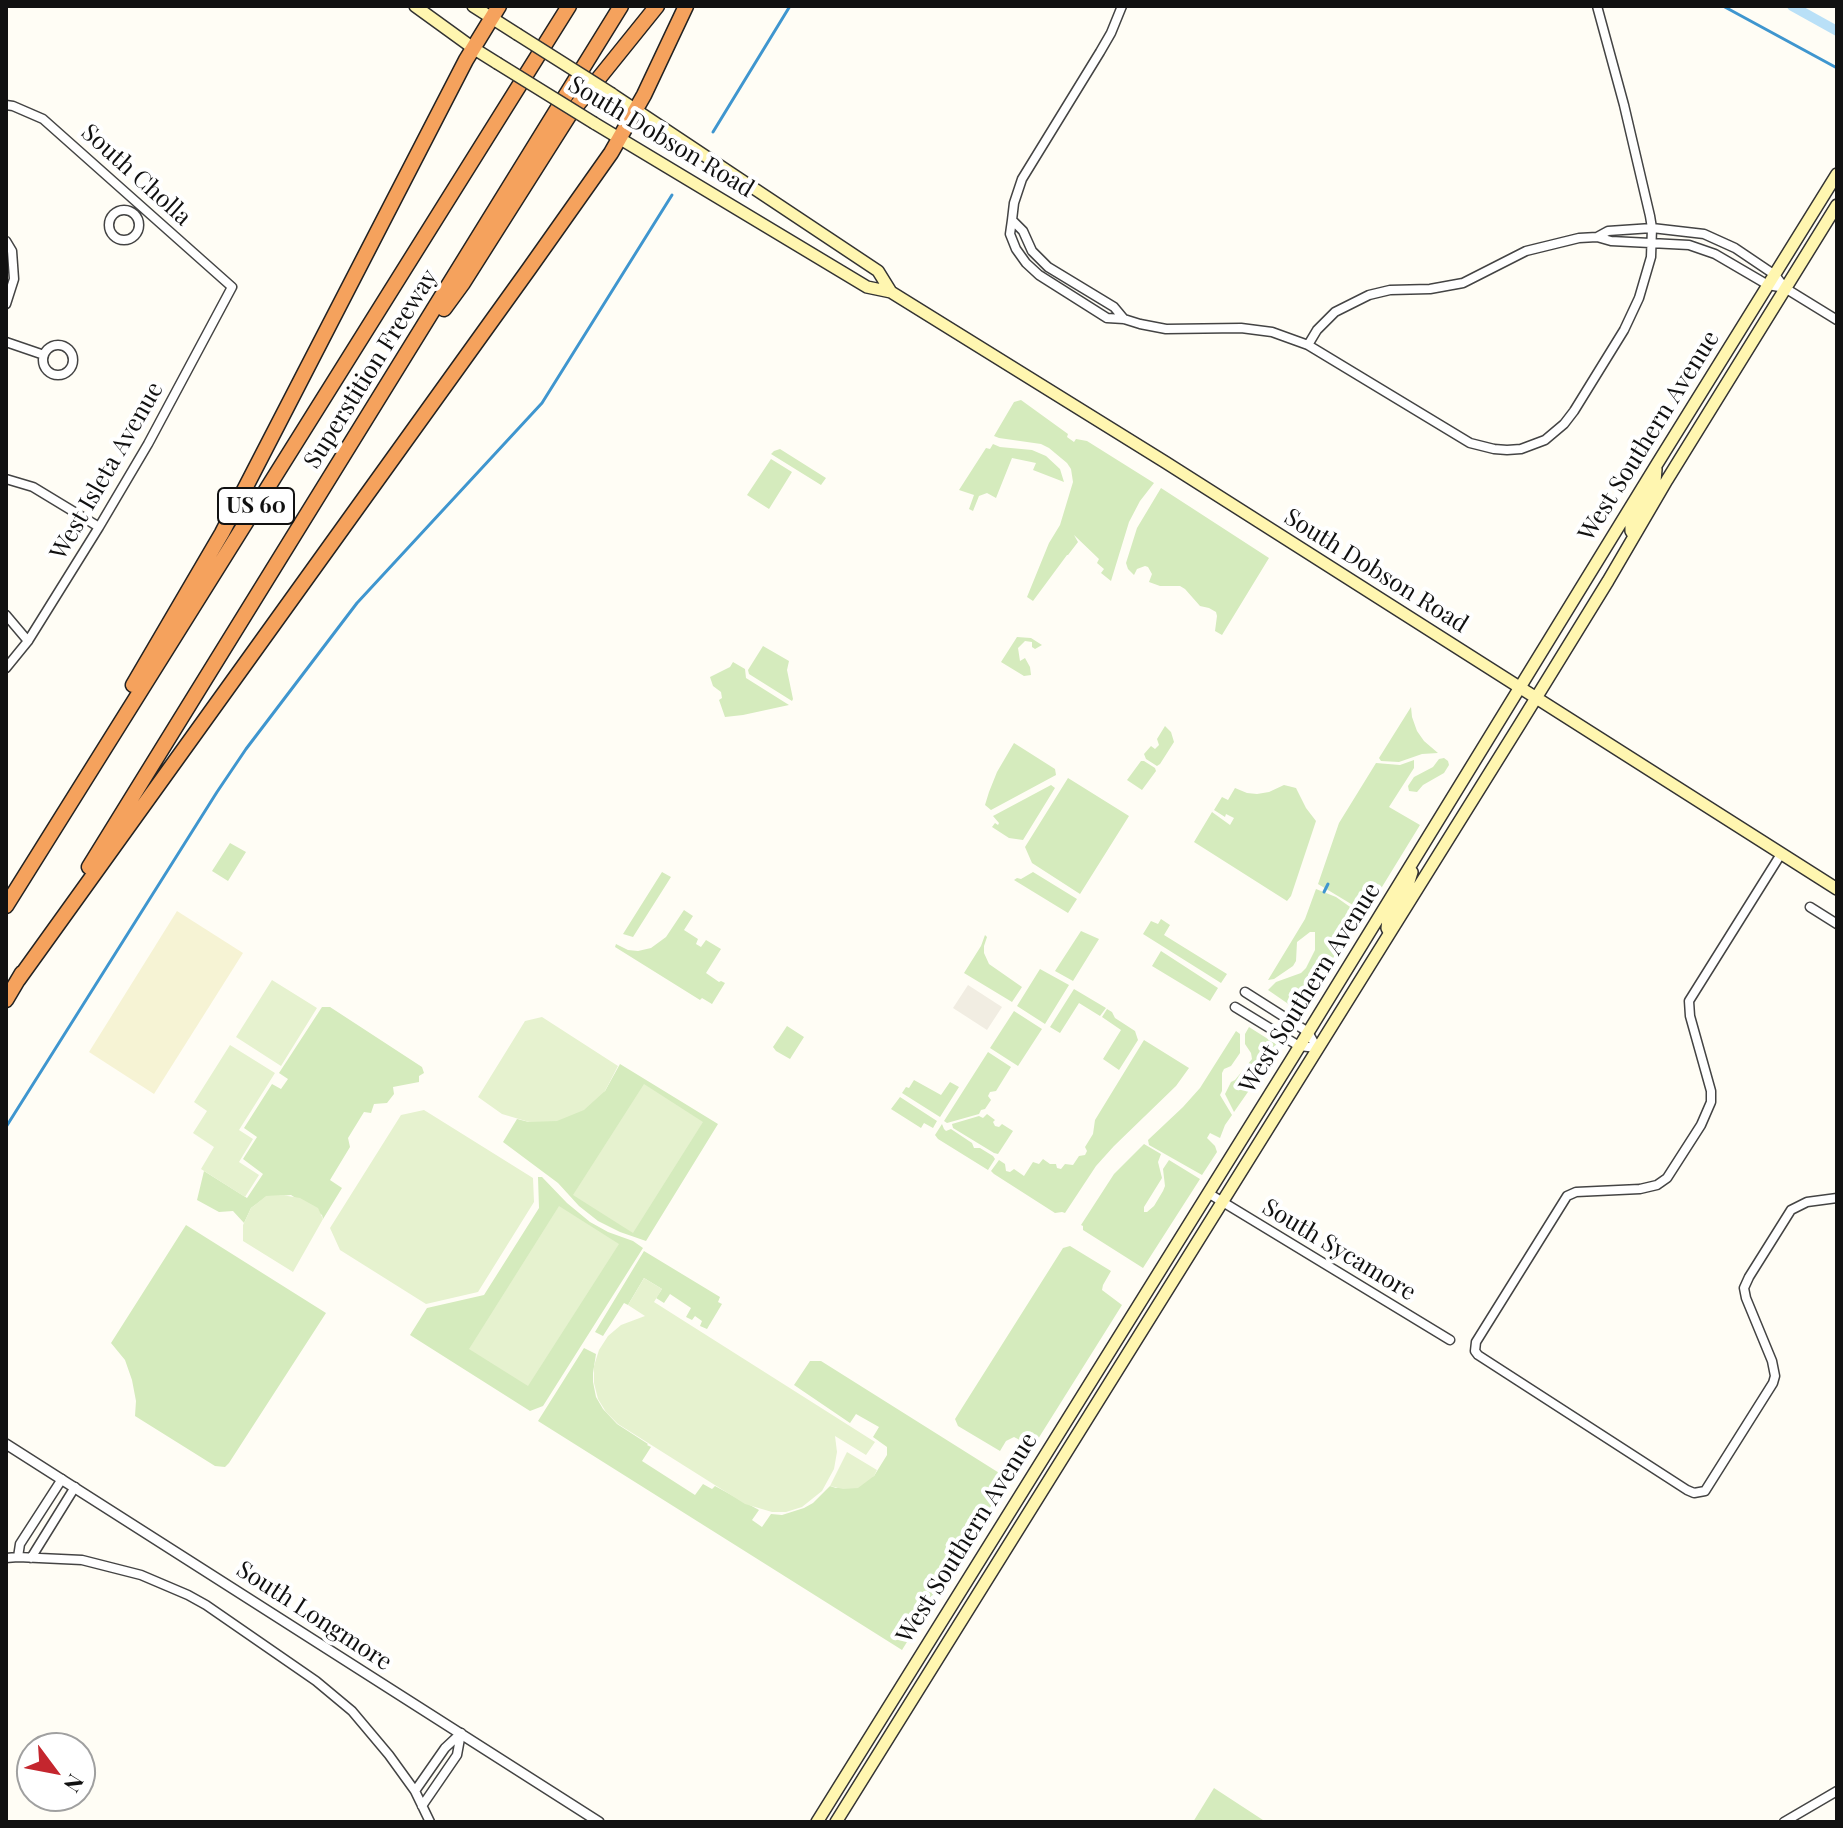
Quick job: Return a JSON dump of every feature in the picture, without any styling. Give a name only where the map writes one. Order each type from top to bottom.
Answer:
[{"type":"highway","name":"Superstition Freeway","points":[[6,905],[569,6]]},
{"type":"highway","name":"Superstition Freeway","points":[[6,1000],[621,6]]},
{"type":"highway","points":[[393,376],[463,283],[570,114],[657,6]]},
{"type":"highway","points":[[18,980],[619,140],[686,6]]},
{"type":"highway","points":[[6,905],[222,533],[473,48],[495,12]]},
{"type":"main road","name":"South Dobson Road","points":[[415,6],[473,48],[619,140],[867,287],[891,292],[1165,462],[1837,889]]},
{"type":"main road","name":"South Dobson Road","points":[[473,6],[495,12],[517,34],[636,109],[878,271],[891,292]]},
{"type":"main road","name":"West Southern Avenue","points":[[817,1822],[1837,174]]},
{"type":"main road","name":"West Southern Avenue","points":[[836,1822],[1536,698],[1837,205]]},
{"type":"main road","points":[[1686,418],[1700,426]]},
{"type":"main road","points":[[1634,536],[1631,525],[1655,482],[1657,464]]},
{"type":"main road","points":[[1390,933],[1388,919],[1408,885],[1418,852]]},
{"type":"main road","points":[[857,1788],[858,1774],[900,1706],[902,1700],[898,1690]]},
{"type":"street","points":[[1122,6],[1111,33],[1022,179],[1012,220],[1023,231],[1032,251],[1048,267],[1114,307],[1124,319],[1166,329],[1233,327],[1272,332],[1308,345],[1470,443],[1494,449],[1521,449],[1545,440],[1564,424],[1633,314],[1645,280],[1652,228],[1624,105],[1597,6]]},
{"type":"street","name":"South Cholla","points":[[6,105],[43,119],[137,210],[232,287]]},
{"type":"street","points":[[1597,237],[1608,231],[1652,228],[1704,234],[1735,248],[1772,280]]},
{"type":"street","points":[[1308,345],[1317,330],[1335,312],[1369,295],[1466,282],[1526,251],[1579,238],[1597,237],[1611,241],[1702,248],[1772,280],[1837,320]]},
{"type":"street","points":[[6,241],[12,251],[14,279],[6,304]]},
{"type":"street","name":"West Isleta Avenue","points":[[6,668],[28,641],[99,527],[148,444],[232,287]]},
{"type":"street","points":[[6,342],[44,355]]},
{"type":"street","points":[[6,479],[33,487],[99,527]]},
{"type":"street","points":[[6,615],[28,641]]},
{"type":"street","points":[[1781,854],[1689,1001],[1690,1016],[1711,1091],[1707,1114],[1695,1134],[1667,1178],[1657,1185],[1640,1189],[1576,1192],[1567,1196],[1476,1342],[1475,1351],[1687,1490],[1699,1494],[1705,1491],[1775,1376],[1772,1361],[1746,1298],[1744,1288],[1749,1277],[1791,1210],[1807,1202],[1837,1198]]},
{"type":"street","points":[[1810,907],[1837,924]]},
{"type":"street","points":[[1245,992],[1308,1032],[1317,1048]]},
{"type":"street","points":[[1235,1007],[1299,1046],[1317,1048]]},
{"type":"street","name":"South Sycamore","points":[[1208,1193],[1450,1340]]},
{"type":"street","name":"South Longmore","points":[[6,1444],[599,1822]]},
{"type":"street","points":[[18,1557],[20,1544],[62,1479]]},
{"type":"street","points":[[31,1558],[75,1487]]},
{"type":"street","points":[[6,1558],[82,1560],[141,1575],[206,1605],[330,1691],[352,1711],[415,1791],[430,1822]]},
{"type":"street","points":[[415,1791],[445,1748],[461,1733]]},
{"type":"street","points":[[422,1806],[457,1755],[461,1733]]},
{"type":"street","points":[[1784,1822],[1837,1791]]},
{"type":"shaded area","points":[[177,911],[243,953],[154,1094],[89,1052]]},
{"type":"shaded area","points":[[968,985],[1002,1007],[987,1030],[953,1008]]},
{"type":"green space","points":[[1021,400],[1068,434],[1067,437],[1074,442],[1076,439],[1087,441],[1154,483],[1129,522],[1111,581],[1101,573],[1104,569],[1097,563],[1099,559],[1074,535],[1078,542],[1033,601],[1027,597],[1049,543],[1060,525],[1073,482],[1067,463],[1049,448],[994,436],[1014,402]]},
{"type":"green space","points":[[993,444],[1032,450],[1046,456],[1060,469],[1064,482],[1033,470],[1036,463],[1012,458],[996,498],[987,493],[979,496],[973,511],[969,509],[974,495],[959,490],[986,448],[990,449]]},
{"type":"green space","points":[[780,449],[826,478],[821,485],[771,454]]},
{"type":"green space","points":[[771,459],[792,472],[769,509],[747,495]]},
{"type":"green space","points":[[1161,488],[1269,558],[1222,635],[1215,631],[1216,612],[1200,606],[1185,589],[1149,582],[1152,574],[1148,567],[1137,569],[1134,575],[1128,569],[1126,563],[1137,528]]},
{"type":"green space","points":[[1017,637],[1031,638],[1042,645],[1035,649],[1032,642],[1025,641],[1018,648],[1020,661],[1025,658],[1031,675],[1024,676],[1001,662]]},
{"type":"green space","points":[[763,646],[789,661],[787,670],[792,701],[749,674],[748,670]]},
{"type":"green space","points":[[733,662],[745,669],[746,678],[789,705],[725,717],[719,700],[722,698],[721,692],[713,686],[710,677],[730,667]]},
{"type":"green space","points":[[1411,707],[1417,731],[1438,753],[1422,754],[1399,762],[1381,761],[1379,758]]},
{"type":"green space","points":[[1165,726],[1174,742],[1157,766],[1144,754],[1151,746],[1155,749],[1159,745],[1157,739]]},
{"type":"green space","points":[[1014,743],[1055,769],[1056,775],[991,810],[985,805],[989,792]]},
{"type":"green space","points":[[1444,758],[1449,765],[1444,773],[1417,792],[1409,791],[1408,786],[1414,777]]},
{"type":"green space","points":[[1414,760],[1414,768],[1389,807],[1420,825],[1366,913],[1318,884],[1339,823],[1376,763],[1400,765]]},
{"type":"green space","points":[[1141,761],[1156,771],[1142,790],[1127,780]]},
{"type":"green space","points":[[1068,778],[1129,816],[1080,894],[1032,863],[1025,847]]},
{"type":"green space","points":[[1051,785],[1055,788],[1023,840],[1009,838],[992,827],[999,823],[993,816]]},
{"type":"green space","points":[[1284,785],[1296,788],[1316,821],[1287,901],[1194,842],[1212,812],[1230,825],[1234,818],[1226,814],[1225,817],[1214,810],[1222,797],[1228,800],[1235,788],[1257,794]]},
{"type":"green space","points":[[230,843],[246,852],[228,881],[212,871]]},
{"type":"green space","points":[[662,872],[671,877],[633,937],[623,934]]},
{"type":"green space","points":[[1033,872],[1077,899],[1068,913],[1014,880]]},
{"type":"green space","points":[[1316,889],[1336,897],[1363,916],[1306,1009],[1300,1012],[1268,990],[1276,982],[1301,973],[1306,968],[1315,950],[1315,932],[1310,932],[1297,942],[1293,966],[1268,980],[1305,919]]},
{"type":"green space","points":[[684,910],[693,916],[684,930],[698,939],[696,944],[701,947],[706,940],[721,949],[706,973],[725,983],[712,1004],[702,998],[700,1000],[615,947],[616,944],[638,951],[651,948],[666,937]]},
{"type":"green space","points":[[1161,919],[1170,925],[1164,935],[1227,974],[1221,983],[1143,934],[1151,921],[1158,924]]},
{"type":"green space","points":[[1081,931],[1099,939],[1073,981],[1055,971]]},
{"type":"green space","points":[[985,935],[984,953],[989,964],[1022,987],[1012,1002],[964,973]]},
{"type":"green space","points":[[1161,951],[1218,988],[1210,1001],[1152,966]]},
{"type":"green space","points":[[1040,969],[1069,985],[1045,1024],[1017,1006]]},
{"type":"green space","points":[[272,980],[317,1008],[281,1066],[236,1037]]},
{"type":"green space","points":[[1074,989],[1106,1008],[1100,1016],[1079,1003],[1060,1033],[1050,1027]]},
{"type":"green space","points":[[322,1007],[330,1007],[422,1067],[424,1073],[419,1076],[419,1082],[393,1087],[394,1094],[387,1103],[374,1104],[371,1113],[364,1112],[348,1138],[350,1147],[330,1180],[342,1188],[323,1219],[322,1215],[291,1195],[266,1197],[251,1208],[244,1223],[233,1211],[219,1212],[197,1200],[204,1171],[247,1198],[263,1174],[243,1159],[257,1137],[244,1128],[272,1084],[281,1089],[288,1079],[279,1073]]},
{"type":"green space","points":[[1107,1009],[1135,1031],[1138,1040],[1119,1070],[1103,1059],[1121,1030],[1102,1017]]},
{"type":"green space","points":[[1014,1011],[1042,1029],[1018,1066],[990,1048]]},
{"type":"green space","points":[[542,1017],[618,1066],[605,1091],[584,1110],[557,1121],[529,1122],[502,1114],[478,1097],[525,1021]]},
{"type":"green space","points":[[787,1026],[804,1037],[790,1059],[773,1047]]},
{"type":"green space","points":[[1249,1027],[1279,1046],[1280,1050],[1234,1112],[1225,1094],[1231,1082],[1252,1059],[1245,1044]]},
{"type":"green space","points":[[1236,1031],[1240,1034],[1240,1053],[1222,1073],[1220,1095],[1232,1115],[1220,1138],[1210,1133],[1207,1138],[1217,1152],[1202,1175],[1149,1145],[1148,1140],[1200,1088]]},
{"type":"green space","points":[[1144,1040],[1189,1068],[1176,1086],[1096,1166],[1065,1213],[1055,1213],[991,1171],[999,1160],[1005,1164],[1006,1171],[1014,1169],[1024,1176],[1033,1162],[1039,1164],[1043,1159],[1061,1169],[1065,1164],[1073,1165],[1079,1156],[1085,1155],[1095,1120]]},
{"type":"green space","points":[[230,1045],[275,1073],[239,1130],[253,1139],[239,1162],[259,1175],[245,1197],[201,1169],[214,1147],[193,1133],[207,1111],[194,1102]]},
{"type":"green space","points":[[988,1052],[1011,1067],[996,1091],[990,1092],[988,1096],[991,1100],[985,1109],[979,1114],[947,1123],[944,1121]]},
{"type":"green space","points":[[620,1064],[718,1124],[646,1241],[598,1221],[558,1183],[503,1142],[517,1119],[529,1122],[605,1091]]},
{"type":"green space","points":[[914,1080],[941,1095],[950,1082],[959,1087],[940,1117],[902,1093]]},
{"type":"green space","points":[[644,1084],[703,1122],[633,1233],[573,1195]]},
{"type":"green space","points":[[900,1097],[937,1121],[933,1128],[924,1123],[921,1128],[891,1109]]},
{"type":"green space","points":[[424,1110],[533,1178],[534,1202],[478,1292],[426,1304],[340,1250],[330,1228],[401,1115]]},
{"type":"green space","points":[[987,1114],[995,1120],[995,1126],[1002,1124],[1013,1131],[998,1154],[953,1128],[952,1124],[979,1116],[983,1118]]},
{"type":"green space","points":[[942,1124],[946,1131],[951,1129],[972,1143],[974,1148],[993,1156],[995,1159],[988,1170],[938,1139],[935,1135]]},
{"type":"green space","points":[[1144,1144],[1161,1154],[1158,1162],[1162,1178],[1144,1212],[1154,1206],[1163,1191],[1163,1169],[1169,1160],[1200,1179],[1143,1268],[1083,1230],[1081,1225],[1114,1174]]},
{"type":"green space","points":[[538,1177],[542,1177],[590,1222],[643,1248],[543,1406],[530,1411],[410,1335],[427,1308],[484,1295],[539,1208]]},
{"type":"green space","points":[[266,1196],[300,1198],[318,1208],[323,1219],[293,1272],[243,1241],[243,1225],[251,1208]]},
{"type":"green space","points":[[559,1206],[619,1244],[528,1386],[469,1349]]},
{"type":"green space","points":[[186,1225],[326,1313],[225,1467],[215,1466],[135,1416],[132,1380],[125,1360],[111,1343]]},
{"type":"green space","points":[[1070,1246],[1111,1271],[1102,1290],[1122,1305],[1033,1447],[1014,1437],[1006,1441],[1000,1451],[958,1426],[955,1419],[1063,1248]]},
{"type":"green space","points":[[644,1251],[720,1297],[718,1302],[722,1304],[707,1329],[700,1326],[702,1321],[695,1316],[692,1320],[686,1317],[691,1308],[670,1294],[664,1303],[656,1298],[662,1289],[644,1278],[628,1305],[624,1303],[603,1336],[595,1332]]},
{"type":"green space","points":[[644,1278],[662,1289],[654,1302],[875,1442],[866,1455],[835,1436],[837,1452],[834,1469],[822,1491],[802,1507],[772,1512],[745,1504],[618,1424],[598,1399],[594,1366],[608,1336],[621,1325],[645,1316],[628,1305]]},
{"type":"green space","points":[[584,1348],[596,1354],[593,1382],[603,1409],[617,1424],[651,1447],[642,1461],[695,1495],[703,1484],[712,1489],[715,1486],[759,1510],[752,1520],[762,1527],[771,1514],[782,1515],[804,1508],[830,1486],[836,1488],[874,1476],[887,1455],[887,1447],[873,1437],[879,1427],[856,1414],[850,1423],[794,1385],[810,1361],[821,1361],[1004,1476],[1006,1482],[902,1650],[538,1421]]},
{"type":"green space","points":[[847,1452],[877,1470],[874,1476],[858,1488],[830,1486]]},
{"type":"green space","points":[[1214,1788],[1266,1822],[1193,1822]]},
{"type":"waterway","points":[[713,132],[790,6]]},
{"type":"waterway","points":[[1723,6],[1837,68]]},
{"type":"waterway","points":[[1792,6],[1837,31]]},
{"type":"waterway","points":[[6,1127],[246,749],[357,603],[542,403],[672,195]]},
{"type":"waterway","points":[[1324,892],[1328,884]]},
{"type":"waterway","points":[[1360,914],[1363,908]]}]
